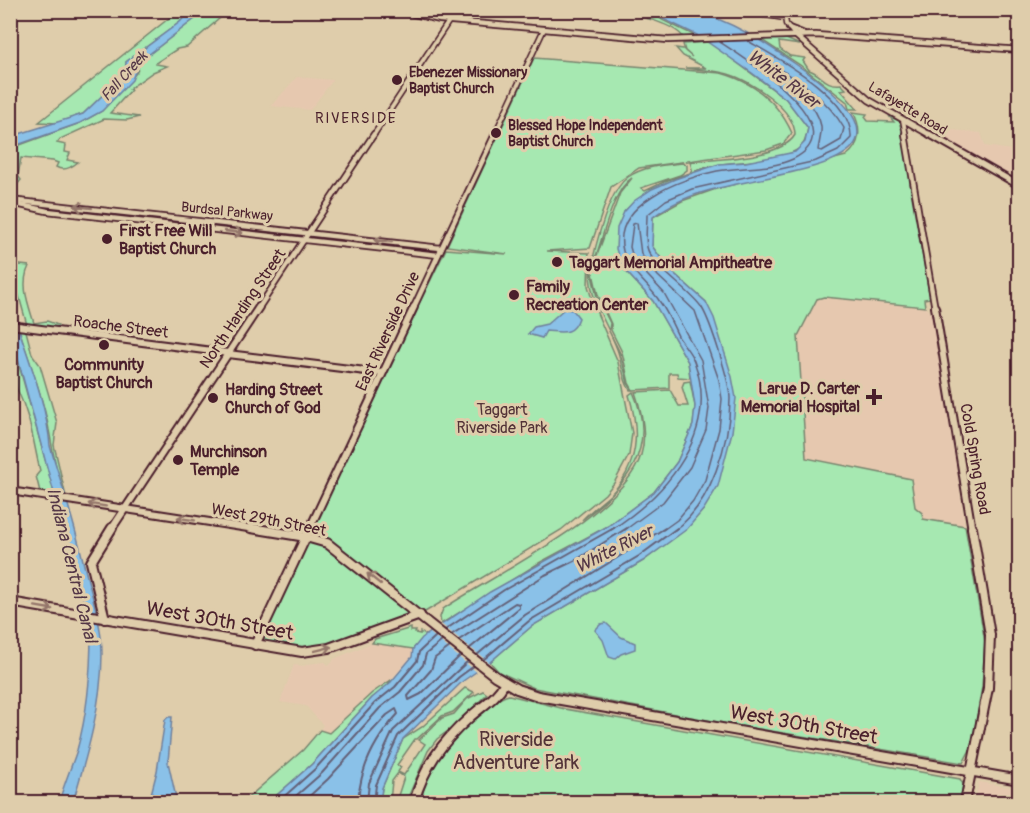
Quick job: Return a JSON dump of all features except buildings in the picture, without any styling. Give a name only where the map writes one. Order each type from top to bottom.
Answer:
[{"type":"main road","points":[[397,10],[449,21],[698,41],[813,35],[1020,50]]},
{"type":"main road","points":[[776,37],[789,29],[813,35]]},
{"type":"main road","name":"Lafayette Road","points":[[795,35],[859,94],[1020,186]]},
{"type":"main road","points":[[776,37],[801,41],[807,35]]},
{"type":"street","points":[[735,10],[784,18]]},
{"type":"street","points":[[784,10],[784,18],[795,35]]},
{"type":"street","name":"North Harding Street","points":[[103,619],[91,562],[449,21]]},
{"type":"street","name":"East Riverside Drive","points":[[255,645],[544,29]]},
{"type":"street","name":"Cold Spring Road","points":[[903,120],[990,635],[988,688],[965,802]]},
{"type":"street","name":"Burdsal Parkway","points":[[10,201],[441,248]]},
{"type":"street","name":"Burdsal Parkway","points":[[10,201],[46,211],[438,255]]},
{"type":"street","name":"Roache Street","points":[[10,325],[383,372]]},
{"type":"street","name":"West 29th Street","points":[[10,491],[306,537],[327,543],[505,682],[538,696],[582,704]]},
{"type":"street","name":"West 30th Street","points":[[10,603],[298,652],[319,651],[420,615]]},
{"type":"street","points":[[414,802],[419,781],[432,755],[469,718],[502,690],[505,682]]},
{"type":"street","name":"West 30th Street","points":[[582,704],[1020,780]]},
{"type":"shaded area","points":[[297,77],[333,80],[310,110],[271,106]]},
{"type":"shaded area","points":[[924,127],[981,133],[985,146],[1018,151],[1019,174],[1001,173],[923,130]]},
{"type":"shaded area","name":"Larue D. Carter Memorial Hospital","points":[[824,297],[925,307],[934,316],[965,526],[923,520],[922,513],[915,507],[859,467],[806,459],[798,336],[817,299]]},
{"type":"shaded area","points":[[410,628],[411,634],[422,638],[412,657],[391,680],[372,693],[329,733],[320,730],[323,725],[306,706],[280,702],[294,665],[305,666],[325,662],[328,665],[334,659],[372,643],[375,639]]},
{"type":"shaded area","points":[[979,782],[1019,789],[1019,802],[975,802]]},
{"type":"green space","points":[[178,11],[190,11],[180,22],[126,62],[126,73],[83,114],[57,123],[39,122]]},
{"type":"green space","points":[[205,11],[228,11],[187,47],[177,49],[157,62],[156,64],[167,66],[153,72],[129,89],[131,90],[110,113],[139,117],[127,120],[104,119],[60,139],[57,143],[66,145],[65,152],[70,153],[67,160],[78,162],[68,168],[56,167],[58,163],[53,161],[21,158],[18,176],[21,180],[11,192],[16,168],[17,146],[80,123],[102,111],[137,72],[139,62]]},
{"type":"green space","points":[[618,11],[643,11],[649,13],[647,17],[658,16],[704,40],[684,38],[663,24]]},
{"type":"green space","points":[[784,38],[800,45],[779,42],[780,49],[790,56],[805,58],[803,61],[809,70],[827,82],[841,84],[846,89],[841,90],[857,109],[849,109],[847,102],[800,65],[760,39]]},
{"type":"green space","points":[[709,42],[786,99],[808,128],[803,144],[788,155],[722,164],[698,170],[643,196],[624,212],[622,267],[653,301],[688,362],[690,378],[678,377],[677,373],[669,373],[669,388],[633,390],[629,383],[622,352],[611,330],[611,324],[598,295],[592,269],[620,193],[632,178],[619,192],[594,257],[591,271],[597,297],[610,323],[609,331],[620,353],[628,383],[632,390],[630,390],[625,381],[617,349],[596,302],[590,272],[603,221],[614,194],[628,177],[647,168],[683,163],[687,165],[687,170],[680,175],[641,188],[645,191],[690,173],[692,169],[690,162],[762,153],[788,143],[795,135],[788,115],[770,97],[737,77],[685,68],[706,68],[683,56],[676,48],[685,51],[683,44]]},
{"type":"green space","name":"Taggart Riverside Park","points":[[534,58],[721,73],[744,82],[763,95],[780,112],[792,133],[783,144],[766,150],[639,168],[611,187],[590,248],[547,251],[589,253],[588,286],[618,362],[632,433],[629,455],[614,483],[605,494],[561,530],[420,615],[319,649],[309,650],[258,643],[446,249],[507,254],[447,246]]},
{"type":"green space","points":[[853,112],[867,114],[865,117],[868,121],[894,122],[889,116],[901,122],[930,298],[924,299],[925,307],[824,297],[817,299],[798,336],[806,458],[911,479],[915,507],[922,513],[923,519],[965,526],[985,642],[982,687],[972,746],[963,763],[729,724],[534,688],[499,672],[490,662],[532,626],[643,561],[686,529],[704,509],[726,358],[706,302],[668,268],[652,246],[653,217],[682,201],[716,189],[846,156],[855,147],[859,130]]},
{"type":"green space","points":[[10,264],[29,266],[25,287],[34,323],[47,321],[58,325],[58,329],[27,325]]},
{"type":"green space","points":[[19,329],[26,331],[32,354],[40,365],[57,423],[54,445],[66,497],[58,475],[43,405]]},
{"type":"green space","points":[[10,333],[55,495],[40,492],[36,476],[40,471],[31,429],[11,372]]},
{"type":"green space","points":[[690,381],[695,406],[693,425],[677,462],[654,492],[608,526],[539,563],[441,624],[440,617],[443,609],[523,561],[584,520],[610,499],[630,477],[641,455],[644,440],[642,415],[635,392],[670,390],[679,406],[688,406],[682,387],[684,382]]},
{"type":"green space","points":[[633,392],[640,412],[642,431],[640,449],[634,465],[624,480],[612,494],[582,520],[620,484],[632,460],[635,448],[635,422],[629,395]]},
{"type":"green space","points":[[411,628],[411,631],[416,631],[415,633],[420,634],[420,632],[426,635],[413,649],[372,643],[375,639]]},
{"type":"green space","points":[[391,680],[386,688],[372,698],[312,764],[269,802],[243,802],[303,750],[320,730],[329,733],[372,693]]},
{"type":"green space","points":[[465,688],[474,692],[453,712],[442,716],[415,739],[397,765],[401,767],[398,772],[404,775],[425,744],[419,740],[442,718],[454,714],[467,699],[483,691],[487,694],[452,728],[437,739],[428,751],[406,802],[396,802],[404,777],[398,773],[392,781],[390,802],[380,802],[382,788],[403,739],[422,727]]},
{"type":"green space","name":"Riverside Adventure Park","points":[[509,695],[565,709],[960,779],[963,784],[960,802],[421,802],[430,771],[446,749],[479,714]]},
{"type":"water","name":"White River","points":[[675,9],[693,11],[746,32],[794,63],[836,96],[855,121],[856,140],[843,154],[819,165],[702,193],[676,203],[653,217],[652,246],[668,268],[706,302],[714,318],[732,377],[736,398],[732,432],[718,486],[704,509],[687,529],[643,561],[532,626],[490,662],[463,681],[403,739],[382,788],[380,802],[269,802],[312,764],[372,698],[391,682],[412,657],[413,649],[422,638],[490,592],[608,526],[654,492],[677,462],[693,425],[695,406],[688,362],[653,301],[622,267],[616,249],[617,228],[624,212],[634,201],[652,189],[719,164],[746,162],[795,152],[805,142],[808,128],[786,99],[752,73],[697,35],[661,16],[643,11]]},
{"type":"water","name":"Fall Creek","points":[[190,11],[205,11],[139,62],[132,80],[102,111],[80,123],[17,145],[16,168],[11,187],[11,137],[14,135],[11,130],[11,111],[18,123],[19,134],[83,114],[126,73],[126,62],[180,22]]},
{"type":"water","points":[[10,300],[39,390],[50,446],[77,535],[100,631],[102,654],[97,710],[73,802],[59,802],[77,750],[84,721],[91,631],[11,333]]},
{"type":"water","points":[[564,309],[573,310],[579,318],[574,328],[566,332],[546,331],[542,338],[528,334],[534,327],[547,324]]},
{"type":"water","points":[[606,623],[621,637],[635,643],[635,649],[615,659],[609,657],[603,640],[595,630],[601,624]]},
{"type":"water","points":[[172,717],[168,762],[177,802],[149,802],[157,771],[165,720]]},
{"type":"pier","points":[[441,624],[491,664],[479,674],[430,633]]},
{"type":"place","name":"Ebenezer Missionary Baptist Church","points":[[397,80]]},
{"type":"place","name":"Blessed Hope Independent Baptist Church","points":[[496,133]]},
{"type":"place","name":"First Free Will Baptist Church","points":[[107,239]]},
{"type":"place","name":"Taggart Memorial Ampitheatre","points":[[557,262]]},
{"type":"place","name":"Family Recreation Center","points":[[514,295]]},
{"type":"place","name":"Community Baptist Church","points":[[104,345]]},
{"type":"place","name":"Larue D. Carter Memorial Hospital","points":[[874,397]]},
{"type":"place","name":"Harding Street Church of God","points":[[213,398]]},
{"type":"place","name":"Murchinson Temple","points":[[178,460]]},
{"type":"district","name":"RIVERSIDE","points":[[356,118]]},
{"type":"water label","name":"Indiana Central Canal","points":[[72,565]]}]
